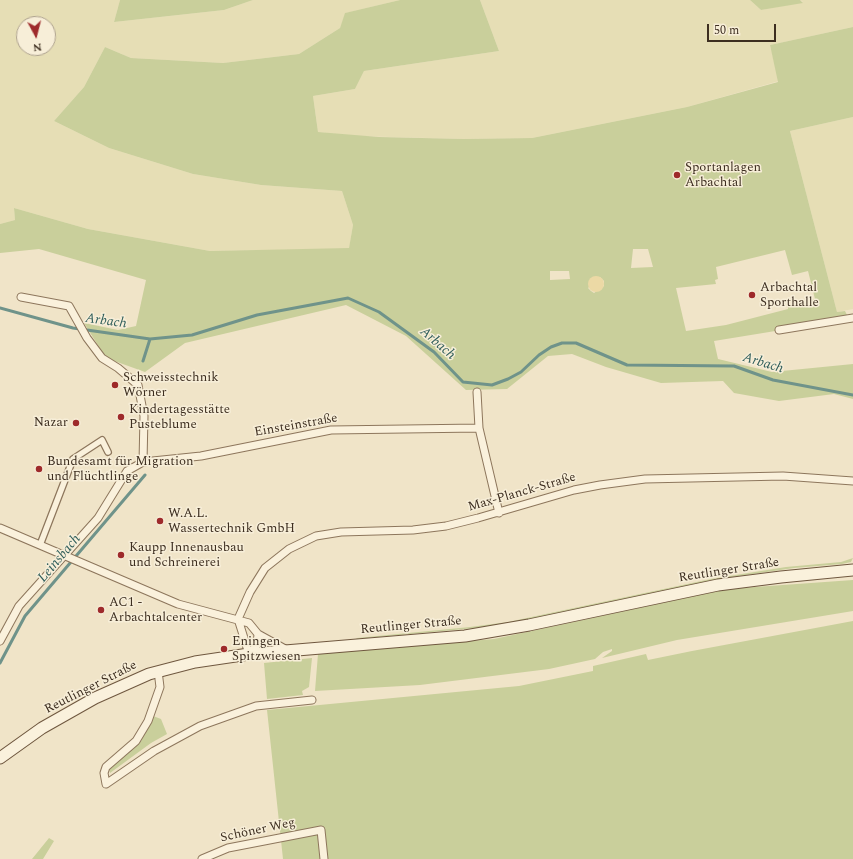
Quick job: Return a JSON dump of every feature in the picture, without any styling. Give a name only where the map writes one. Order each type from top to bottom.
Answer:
[{"type":"main road","name":"Reutlinger Straße","points":[[0,758],[67,713],[124,684],[158,671],[209,659],[287,650],[428,639],[498,631],[718,585],[782,576],[850,572]]},
{"type":"street","points":[[0,641],[19,606],[98,518],[127,471],[143,462],[144,416],[138,385],[118,368],[102,358],[86,338],[69,306],[21,297]]},
{"type":"street","points":[[779,330],[853,318]]},
{"type":"street","points":[[477,392],[479,428],[499,513]]},
{"type":"street","name":"Einsteinstraße","points":[[143,462],[201,456],[331,430],[479,428]]},
{"type":"street","points":[[40,545],[73,459],[102,440],[108,452]]},
{"type":"street","name":"Max-Planck-Straße","points":[[238,619],[250,592],[265,568],[289,549],[302,541],[328,533],[431,528],[499,513],[596,485],[646,479],[782,476],[853,481]]},
{"type":"street","points":[[0,528],[178,604],[250,623],[258,634],[287,650]]},
{"type":"street","points":[[238,619],[249,654]]},
{"type":"street","points":[[249,654],[257,644],[258,634]]},
{"type":"street","points":[[158,671],[160,687],[148,721],[136,741],[106,767],[104,773],[106,784],[154,751],[200,726],[256,706],[312,700]]},
{"type":"street","name":"Schöner Weg","points":[[202,859],[228,848],[321,830],[324,859]]},
{"type":"shaded area","points":[[0,0],[120,0],[114,22],[224,10],[253,0],[400,0],[346,13],[340,28],[299,54],[223,63],[131,58],[105,47],[84,87],[54,121],[109,148],[193,174],[261,185],[342,191],[353,225],[349,249],[210,251],[88,229],[14,208],[15,220],[0,224]]},
{"type":"shaded area","points":[[480,0],[750,0],[761,10],[803,2],[800,0],[853,0],[853,27],[770,45],[779,81],[687,107],[532,138],[464,139],[353,136],[318,132],[313,96],[355,89],[364,71],[499,51]]},
{"type":"shaded area","points":[[853,117],[853,309],[837,312],[790,131]]},
{"type":"green space","points":[[120,0],[253,0],[224,10],[114,22]]},
{"type":"green space","points":[[400,0],[480,0],[499,51],[364,71],[355,89],[313,96],[318,132],[379,137],[464,139],[532,138],[687,107],[778,82],[770,45],[853,27],[853,117],[790,131],[837,312],[845,311],[849,319],[714,341],[718,359],[772,372],[853,364],[853,399],[834,394],[779,401],[734,393],[723,381],[661,383],[606,367],[572,354],[548,356],[507,389],[466,390],[406,336],[346,305],[185,343],[145,372],[106,358],[84,323],[118,330],[136,326],[146,280],[39,249],[0,253],[0,224],[15,220],[14,208],[88,229],[210,251],[349,248],[353,225],[342,191],[261,185],[193,174],[109,148],[54,121],[84,87],[105,47],[131,58],[223,63],[299,54],[340,28],[345,13]],"holes":[[[633,249],[648,249],[653,267],[631,268]],[[785,250],[792,275],[808,271],[815,299],[788,306],[788,309],[726,325],[686,331],[676,288],[716,284],[715,280],[718,279],[716,267]],[[550,271],[569,271],[570,279],[550,280]],[[600,277],[604,281],[604,286],[594,293],[588,288]]]},
{"type":"green space","points":[[750,0],[800,0],[803,3],[761,10]]},
{"type":"green space","points":[[853,558],[851,562],[842,564],[794,568],[732,577],[497,626],[356,639],[508,622],[711,579],[786,567],[841,562]]},
{"type":"green space","points":[[853,580],[853,611],[677,640],[602,658],[612,651],[612,649],[603,652],[595,659],[549,669],[420,685],[315,691],[318,654],[494,639],[727,589]]},
{"type":"green space","points":[[853,621],[853,859],[283,859],[267,710],[519,686],[593,671],[593,666],[646,654],[648,660]]},
{"type":"green space","points":[[312,658],[309,687],[302,691],[303,695],[267,699],[264,663]]},
{"type":"green space","points":[[153,716],[161,719],[167,734],[151,743],[110,773],[109,767],[141,741]]},
{"type":"green space","points":[[49,838],[54,841],[43,859],[32,859]]},
{"type":"sand","points":[[593,276],[599,276],[604,281],[602,290],[599,292],[593,292],[588,287],[588,281]]},
{"type":"waterway","name":"Arbach","points":[[0,308],[73,328],[150,339],[192,335],[257,315],[348,298],[379,312],[434,352],[463,382],[492,385],[521,372],[539,355],[551,347],[562,343],[576,343],[627,365],[734,366],[773,380],[853,395]]},
{"type":"waterway","name":"Leinsbach","points":[[143,361],[150,339]]},
{"type":"waterway","name":"Leinsbach","points":[[0,663],[25,616],[145,475]]},
{"type":"place","name":"Sportanlagen Arbachtal","points":[[677,175]]},
{"type":"place","name":"Arbachtal Sporthalle","points":[[752,295]]},
{"type":"place","name":"Schweisstechnik Wörner","points":[[115,385]]},
{"type":"place","name":"Kindertagesstätte Pusteblume","points":[[121,417]]},
{"type":"place","name":"Nazar","points":[[76,423]]},
{"type":"place","name":"Bundesamt für Migration und Flüchtlinge","points":[[39,469]]},
{"type":"place","name":"W.A.L. Wassertechnik GmbH","points":[[160,521]]},
{"type":"place","name":"Kaupp Innenausbau und Schreinerei","points":[[121,555]]},
{"type":"place","name":"AC1 - Arbachtalcenter","points":[[101,610]]},
{"type":"place","name":"Eningen Spitzwiesen","points":[[224,649]]}]
